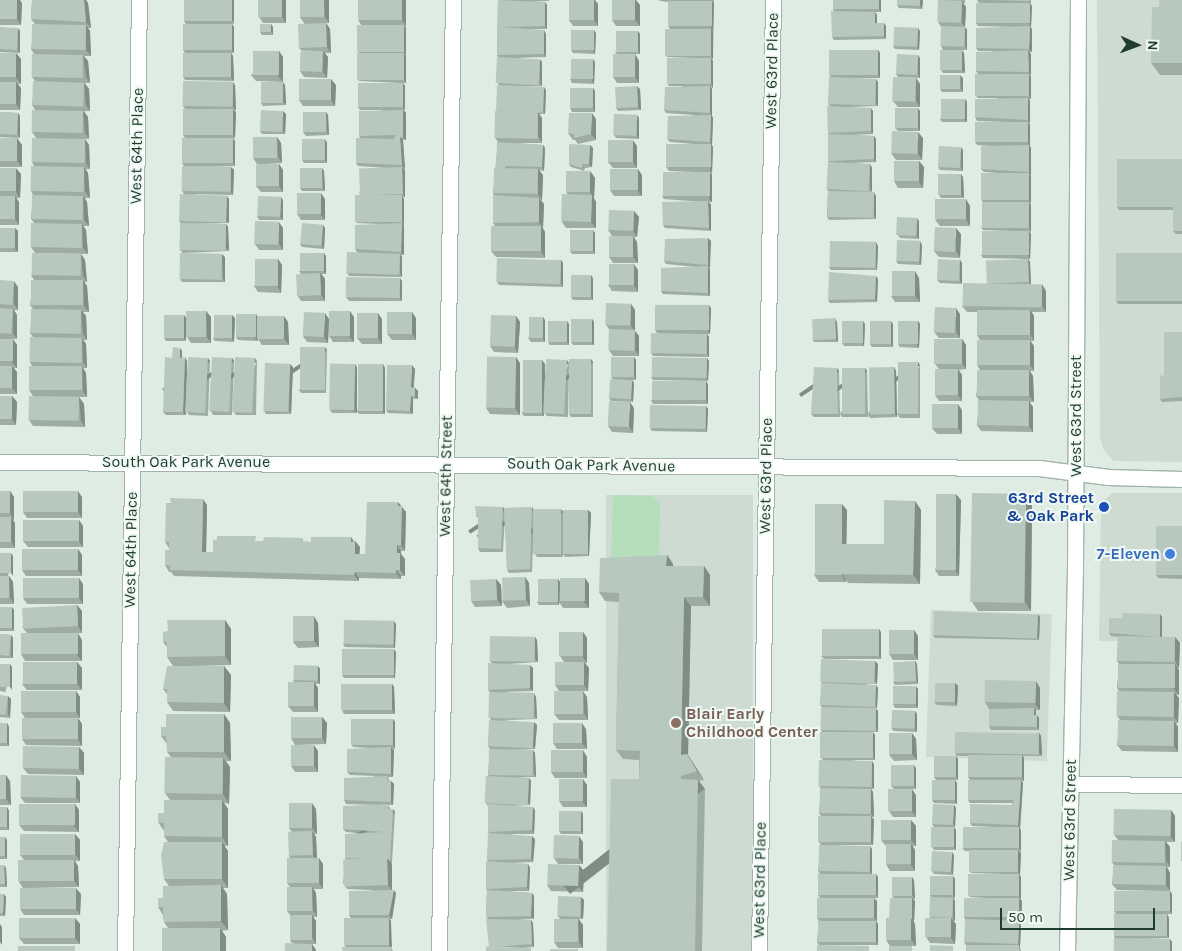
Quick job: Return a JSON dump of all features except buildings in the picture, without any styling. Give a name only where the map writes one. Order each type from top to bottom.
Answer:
[{"type":"street","name":"West 64th Place","points":[[126,951],[139,0]]},
{"type":"street","name":"West 64th Street","points":[[439,951],[453,0]]},
{"type":"street","name":"West 63rd Place","points":[[759,951],[773,0]]},
{"type":"street","name":"West 63rd Street","points":[[1068,951],[1076,474],[1078,0]]},
{"type":"street","name":"South Oak Park Avenue","points":[[0,462],[132,461],[1038,468],[1076,474],[1182,479]]},
{"type":"street","points":[[1071,784],[1182,784]]},
{"type":"shaded area","points":[[1097,0],[1182,0],[1182,462],[1113,461],[1103,448],[1100,437]]},
{"type":"shaded area","points":[[1113,493],[1182,493],[1182,642],[1099,641],[1101,510],[1104,500]]},
{"type":"shaded area","name":"Blair Early Childhood Center","points":[[606,495],[753,495],[753,951],[606,951]]},
{"type":"shaded area","points":[[931,610],[1052,614],[1047,761],[926,757]]},
{"type":"green space","points":[[613,495],[652,496],[660,503],[659,560],[611,560]]},
{"type":"place","name":"63rd Street & Oak Park","points":[[1104,507]]},
{"type":"place","name":"7-Eleven","points":[[1170,554]]},
{"type":"place","name":"Blair Early Childhood Center","points":[[676,723]]}]
